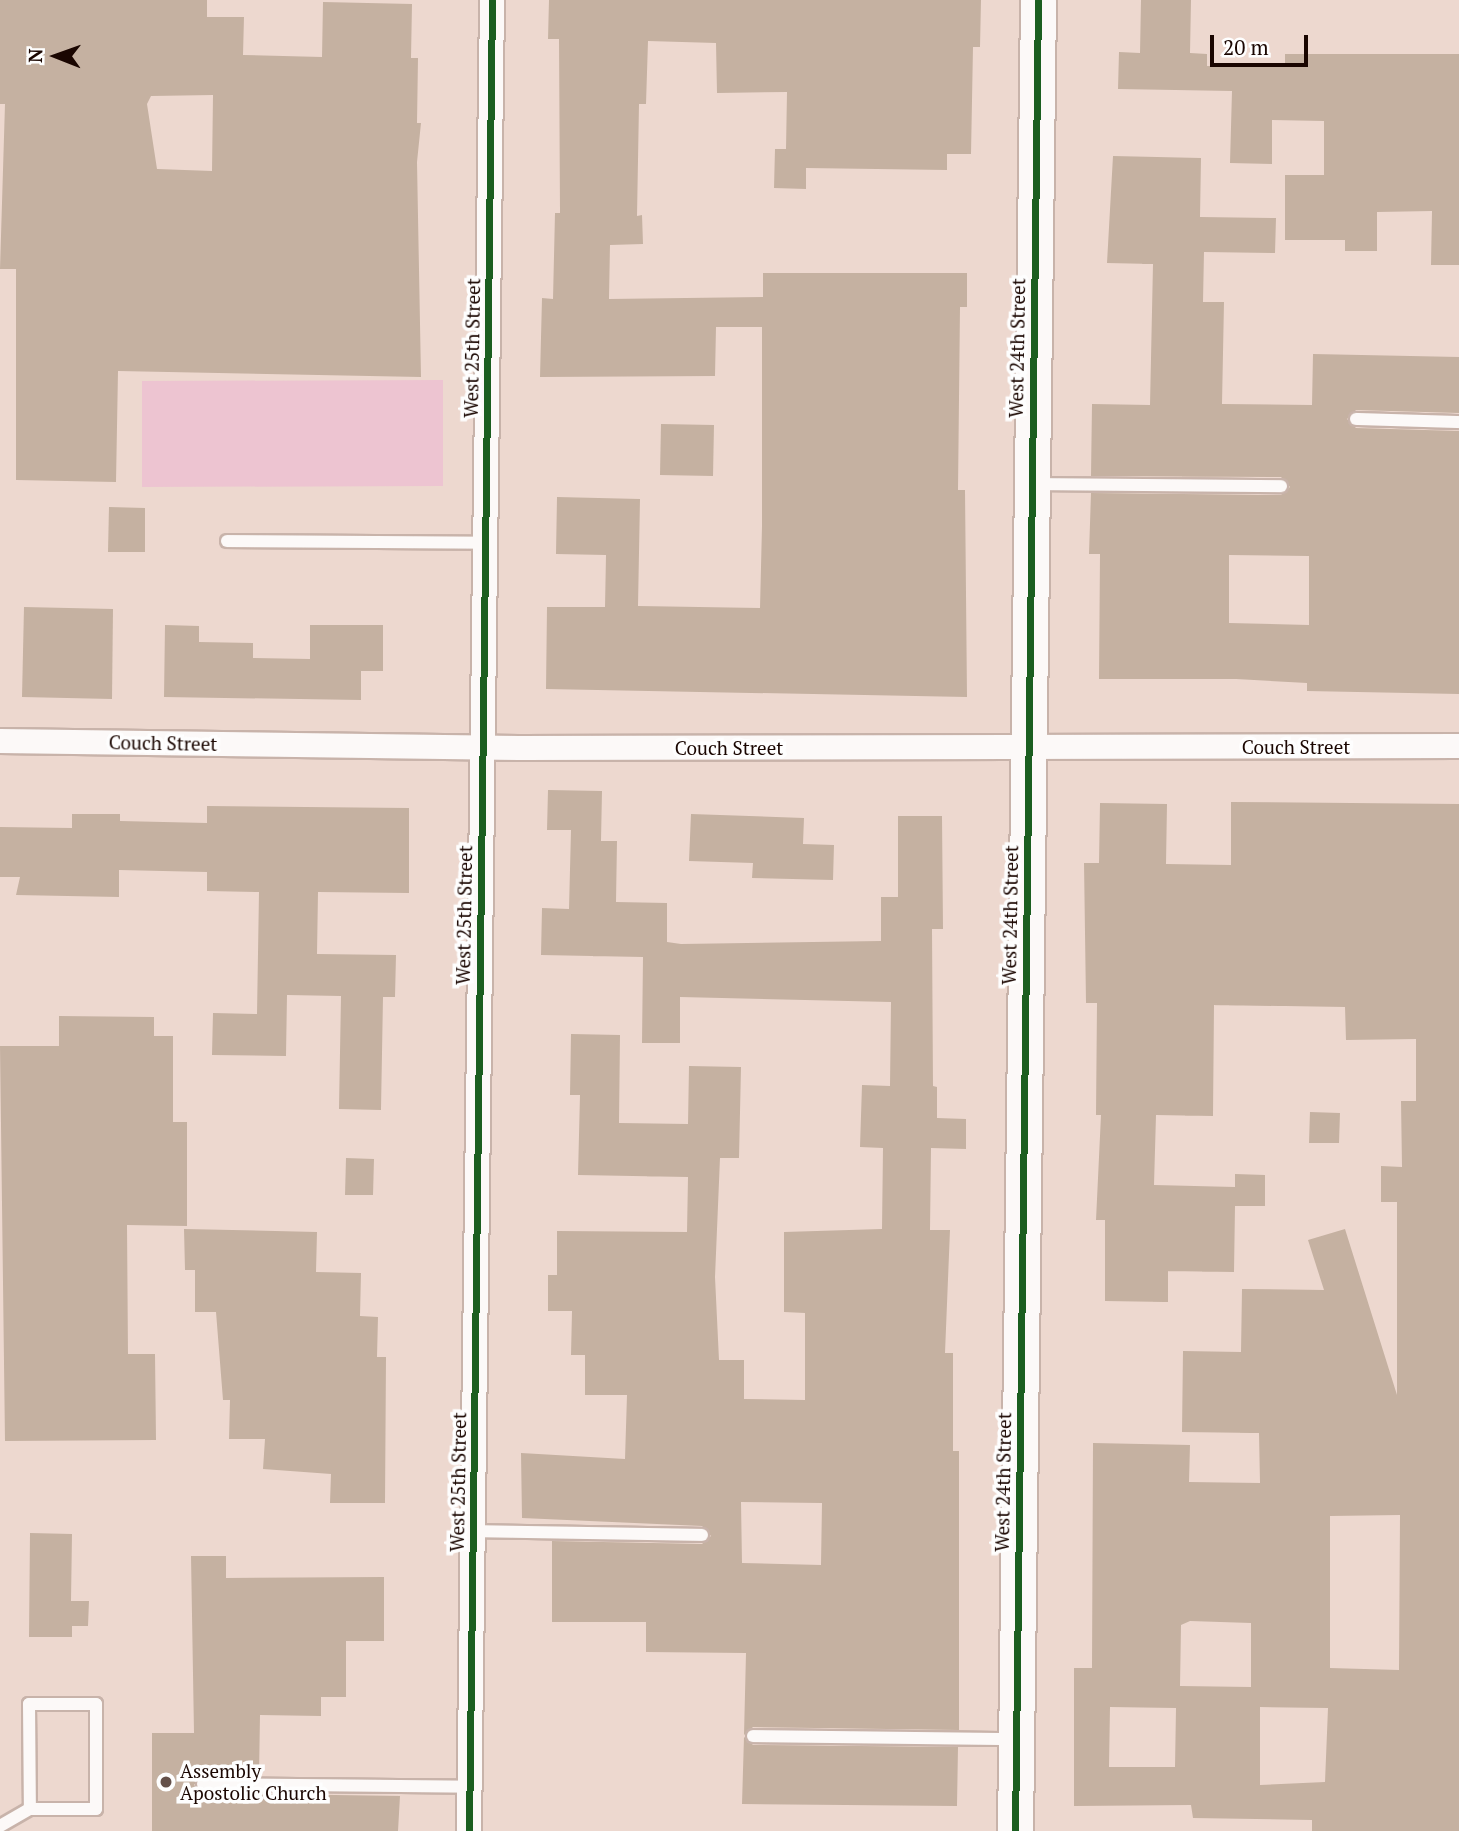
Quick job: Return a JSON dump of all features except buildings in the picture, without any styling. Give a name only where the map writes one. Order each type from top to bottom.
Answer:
[{"type":"street","name":"West 25th Street","points":[[469,1831],[492,0]]},
{"type":"street","name":"West 24th Street","points":[[1015,1831],[1038,0]]},
{"type":"street","name":"Couch Street","points":[[0,741],[482,747],[1459,746]]},
{"type":"lane","points":[[1356,419],[1459,422]]},
{"type":"lane","points":[[1031,484],[1280,486]]},
{"type":"lane","points":[[228,541],[485,544]]},
{"type":"lane","points":[[473,1531],[702,1535]]},
{"type":"lane","points":[[0,1826],[30,1809],[96,1809],[96,1704],[29,1704],[30,1809]]},
{"type":"lane","points":[[753,1736],[1016,1739]]},
{"type":"lane","points":[[202,1784],[469,1787]]},
{"type":"shaded area","points":[[443,380],[443,486],[142,487],[142,381]]},
{"type":"cycle path","points":[[469,1831],[492,0]]},
{"type":"cycle path","points":[[1015,1831],[1038,0]]},
{"type":"place","name":"Assembly Apostolic Church","points":[[166,1782]]}]
